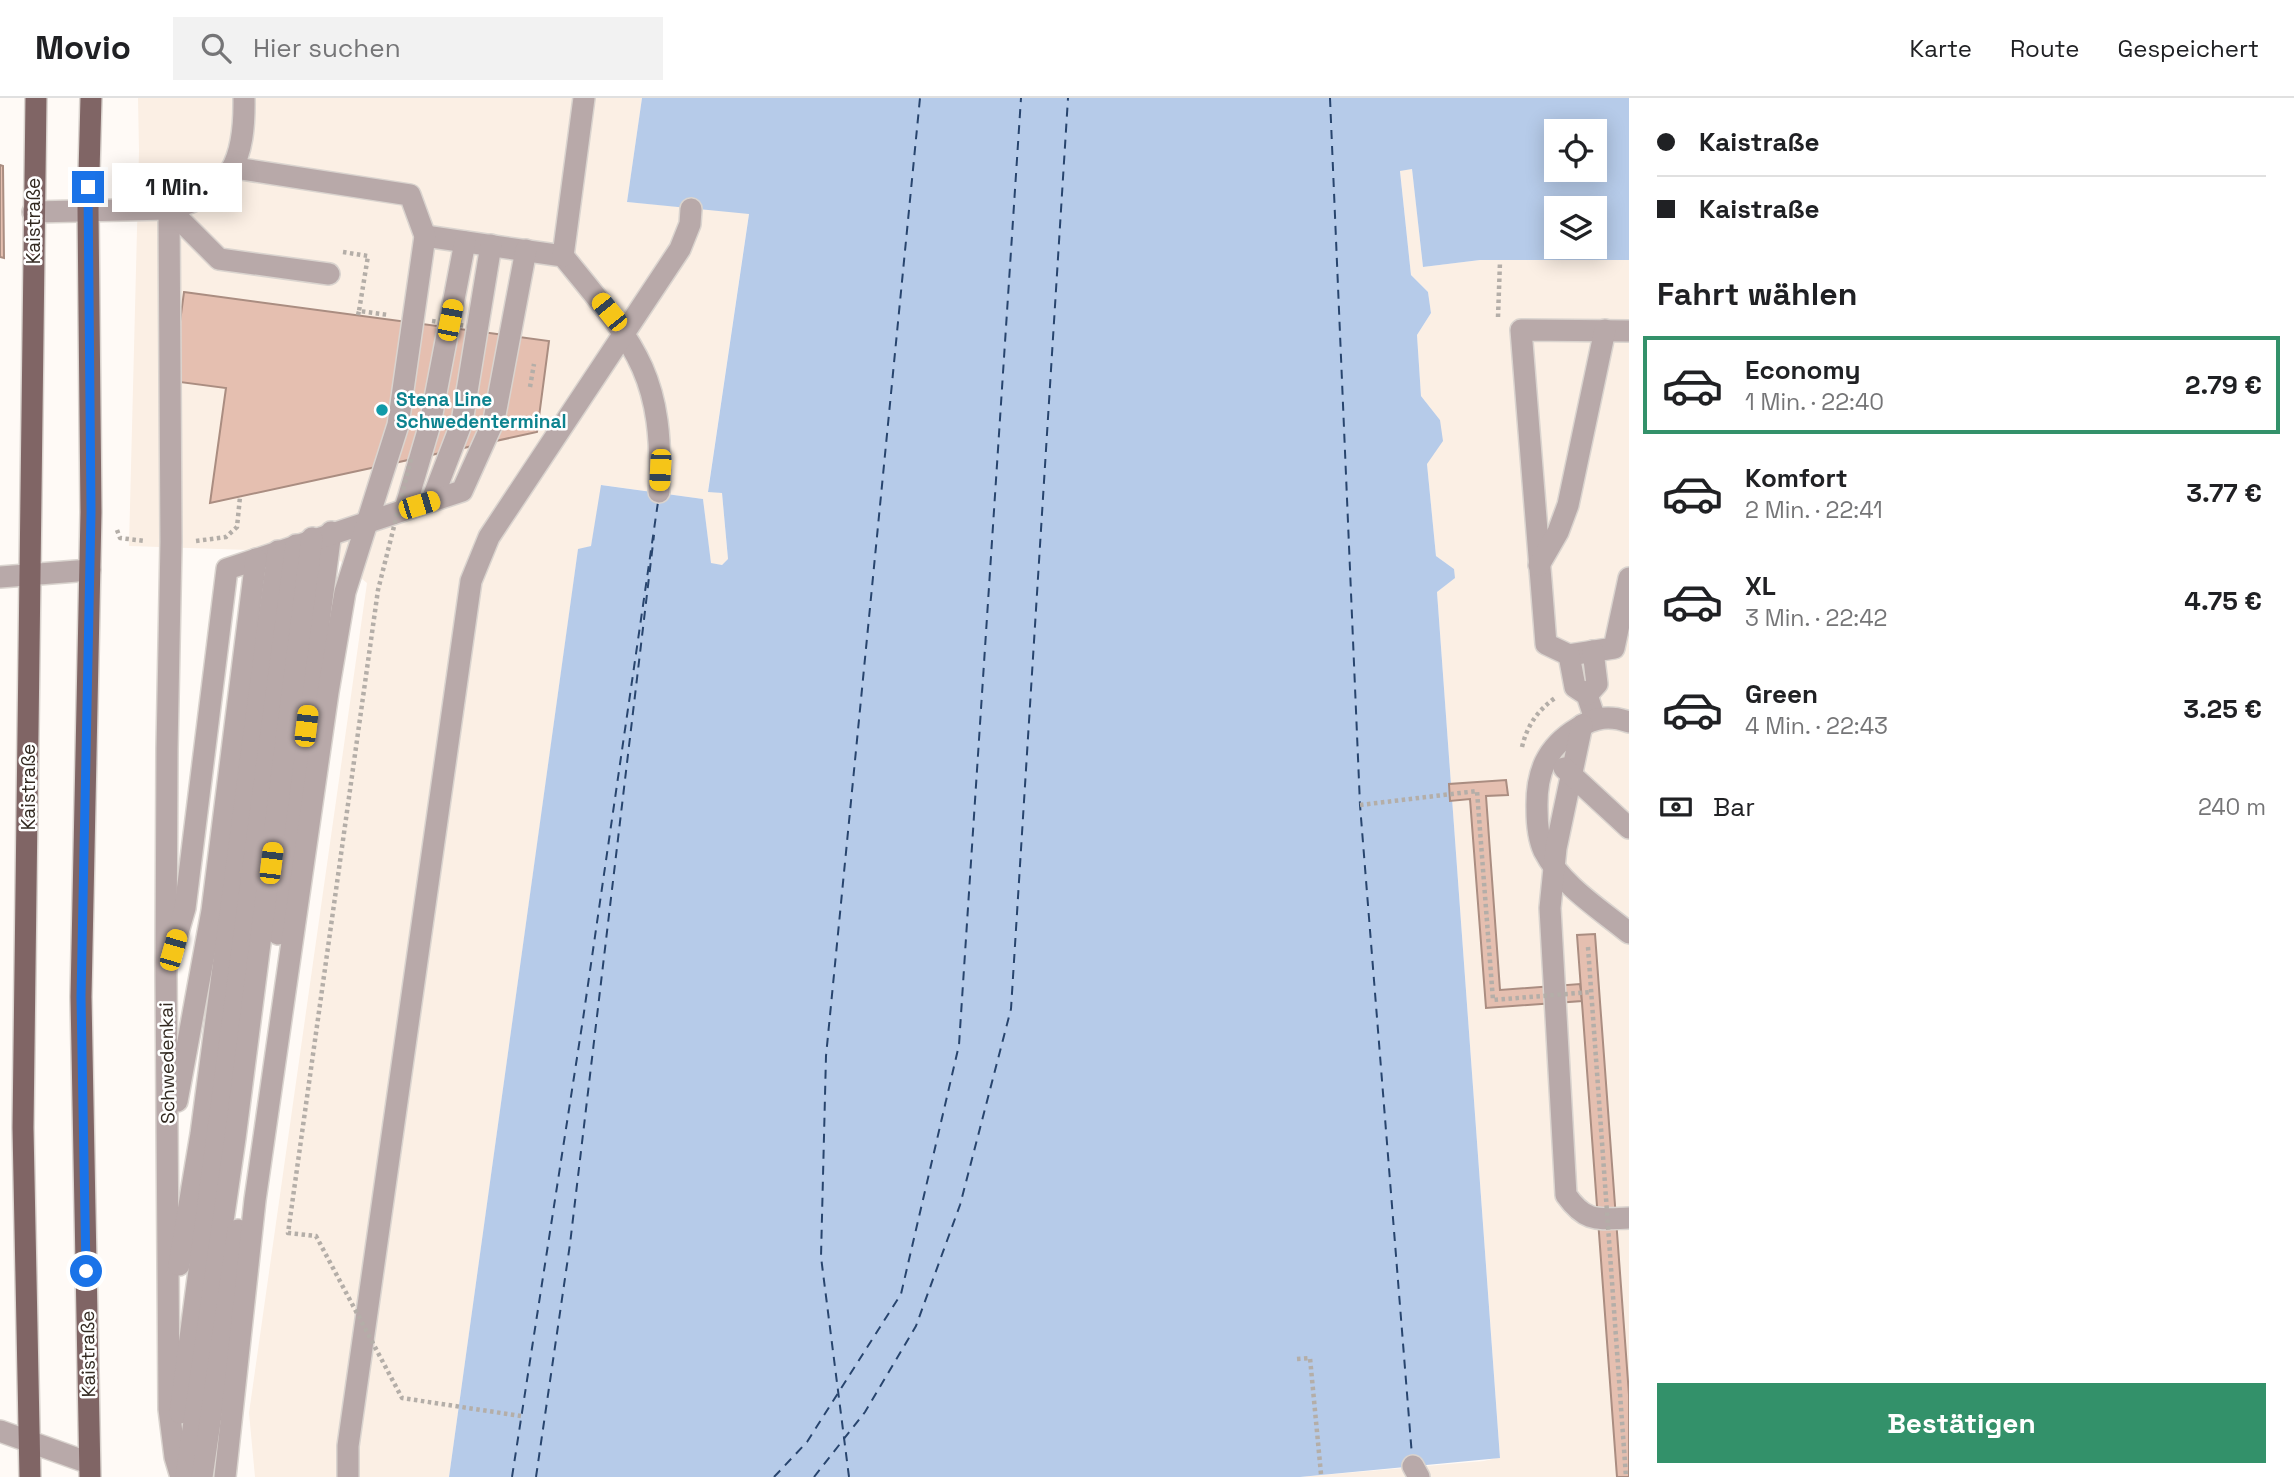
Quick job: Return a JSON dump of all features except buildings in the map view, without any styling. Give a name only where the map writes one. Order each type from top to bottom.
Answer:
[{"type":"main road","name":"Kaistraße","points":[[30,1477],[23,1128],[27,990],[29,574],[36,98]]},
{"type":"main road","name":"Kaistraße","points":[[90,1470],[81,997],[90,570],[88,210],[91,98]]},
{"type":"street","points":[[33,212],[169,209],[187,205],[213,189],[235,168],[242,144],[244,98]]},
{"type":"street","points":[[563,256],[584,98]]},
{"type":"street","points":[[225,1477],[257,1186],[328,692],[345,592],[398,425],[425,236],[410,195],[235,168]]},
{"type":"street","points":[[169,209],[219,259],[328,274]]},
{"type":"street","name":"Schwedenkai","points":[[169,209],[170,563],[166,971],[169,1409],[181,1470]]},
{"type":"street","points":[[348,1477],[348,1446],[471,581],[489,537],[680,249],[690,224],[691,209]]},
{"type":"street","points":[[425,236],[563,256],[624,331],[648,378],[658,413],[661,448],[659,492]]},
{"type":"street","points":[[405,509],[430,424],[466,242]]},
{"type":"street","points":[[432,500],[462,422],[491,246]]},
{"type":"street","points":[[166,971],[185,908],[227,569],[369,519],[462,491],[494,420],[526,250]]},
{"type":"street","points":[[1629,331],[1521,330],[1546,644],[1569,655],[1614,648],[1629,578]]},
{"type":"street","points":[[1539,565],[1558,532],[1568,505],[1605,330]]},
{"type":"street","points":[[169,1325],[304,541]]},
{"type":"street","points":[[181,1470],[304,541]]},
{"type":"street","points":[[202,1477],[251,1141],[304,541]]},
{"type":"street","points":[[168,1151],[212,911],[256,559]]},
{"type":"street","points":[[0,577],[90,570]]},
{"type":"street","points":[[1593,651],[1597,684],[1587,695],[1588,722],[1571,777],[1554,866],[1551,925],[1566,1195],[1585,1215],[1596,1220],[1629,1218]]},
{"type":"street","points":[[1569,655],[1575,687],[1587,695]]},
{"type":"street","points":[[1629,722],[1610,717],[1588,722],[1553,748],[1539,774],[1536,791],[1538,834],[1554,866],[1574,888],[1629,933]]},
{"type":"street","points":[[1571,777],[1629,828]]},
{"type":"street","points":[[0,1431],[90,1470]]},
{"type":"street","points":[[1412,1477],[1413,1466],[1419,1477]]},
{"type":"path","points":[[331,250],[368,256],[359,313],[396,316]]},
{"type":"path","points":[[1497,321],[1500,262]]},
{"type":"path","points":[[432,321],[467,326]]},
{"type":"path","points":[[411,459],[378,590],[288,1233],[316,1236],[402,1398],[521,1416]]},
{"type":"path","points":[[1360,805],[1477,791],[1493,1000],[1591,992]]},
{"type":"path","points":[[1588,947],[1626,1477]]},
{"type":"path","points":[[1297,1359],[1310,1359],[1321,1474]]},
{"type":"shaded area","points":[[138,98],[642,98],[627,202],[749,213],[708,491],[722,493],[728,560],[722,565],[711,564],[703,499],[602,485],[591,546],[578,550],[449,1477],[255,1477],[249,1413],[367,583],[312,538],[278,551],[129,546]]},
{"type":"shaded area","points":[[1412,169],[1423,267],[1480,260],[1629,260],[1629,1477],[1300,1477],[1484,1461],[1500,1457],[1437,592],[1454,578],[1454,569],[1436,556],[1427,464],[1440,420],[1421,396],[1417,335],[1431,313],[1428,292],[1411,275],[1400,170]]},
{"type":"water","points":[[642,98],[1629,98],[1629,260],[1480,260],[1423,267],[1412,169],[1400,171],[1411,275],[1428,292],[1431,313],[1417,335],[1421,396],[1440,420],[1443,441],[1427,464],[1436,556],[1454,569],[1455,578],[1437,592],[1500,1458],[1300,1477],[449,1477],[578,549],[591,546],[601,485],[703,499],[711,563],[722,565],[728,559],[722,493],[708,492],[749,214],[627,202]]},
{"type":"ferry route","points":[[849,1477],[821,1257],[826,1056],[920,98]]},
{"type":"ferry route","points":[[774,1477],[807,1442],[901,1294],[959,1045],[1021,98]]},
{"type":"ferry route","points":[[814,1477],[865,1412],[916,1326],[960,1205],[1011,1009],[1068,98]]},
{"type":"ferry route","points":[[1330,98],[1360,805],[1412,1456]]},
{"type":"ferry route","points":[[512,1477],[583,1019],[658,502]]},
{"type":"ferry route","points":[[536,1477],[570,1244],[654,535]]},
{"type":"place","name":"Stena Line Schwedenterminal","points":[[382,410]]},
{"type":"route","points":[[86,1271],[81,997],[91,512],[88,187]]}]
